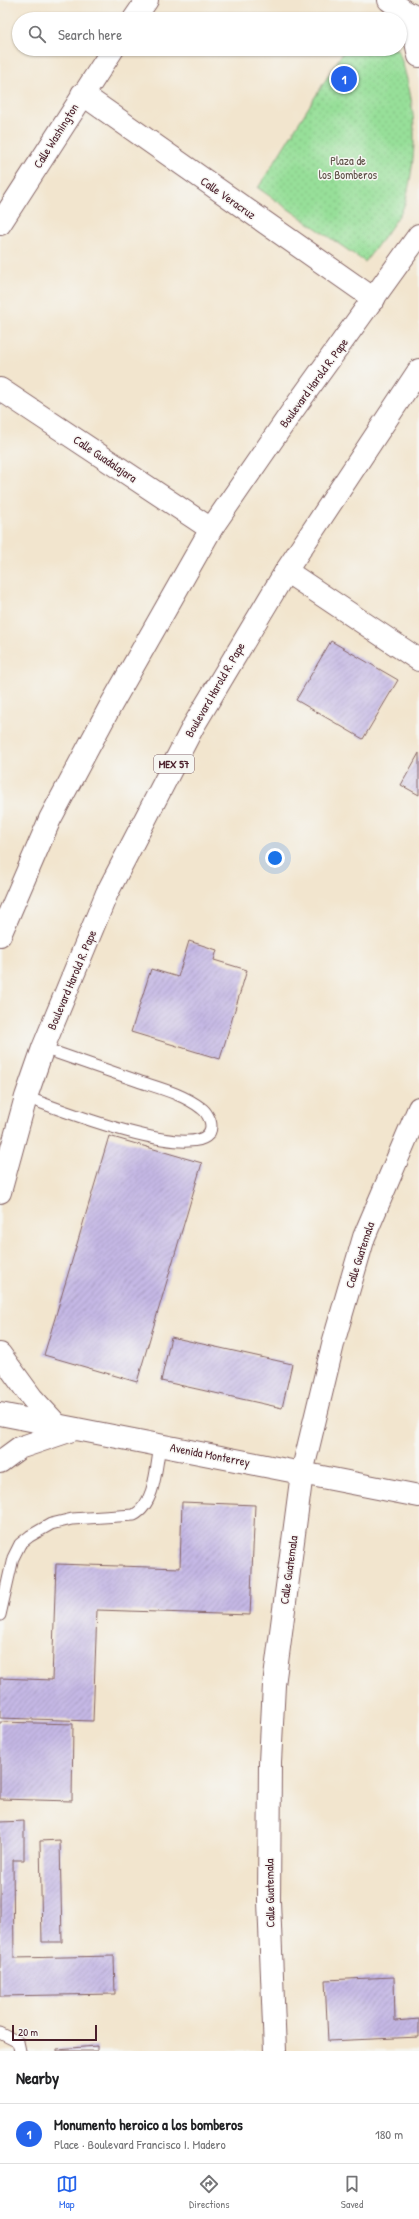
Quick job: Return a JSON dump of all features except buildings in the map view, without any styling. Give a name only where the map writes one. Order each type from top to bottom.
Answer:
[{"type":"main road","points":[[139,12],[147,0]]},
{"type":"main road","points":[[389,0],[406,12]]},
{"type":"main road","points":[[414,18],[419,56]]},
{"type":"main road","name":"Calle Washington","points":[[0,224],[82,94],[108,56]]},
{"type":"main road","name":"Calle Veracruz","points":[[82,94],[374,299]]},
{"type":"main road","name":"Boulevard Harold R. Pape","points":[[0,935],[50,819],[111,705],[211,529],[293,410],[419,235]]},
{"type":"main road","name":"Boulevard Harold R. Pape","points":[[0,1192],[26,1097],[43,1048],[111,886],[194,725],[286,571],[419,370]]},
{"type":"main road","name":"Calle Guadalajara","points":[[0,389],[211,529]]},
{"type":"main road","points":[[286,571],[419,660]]},
{"type":"main road","name":"Calle Guatemala","points":[[276,2051],[269,1901],[270,1762],[274,1685],[302,1473],[334,1340],[364,1237],[419,1108]]},
{"type":"main road","points":[[0,1354],[32,1398],[66,1427],[19,1448],[0,1462]]},
{"type":"main road","name":"Avenida Monterrey","points":[[0,1414],[419,1496]]},
{"type":"lane","points":[[26,1097],[134,1134],[193,1142],[205,1137],[211,1128],[210,1120],[203,1108],[180,1096],[43,1048]]},
{"type":"lane","points":[[0,1615],[14,1558],[20,1544],[51,1524],[72,1519],[134,1515],[142,1511],[150,1495],[160,1445]]},
{"type":"lane","points":[[0,2033],[18,2042],[20,2051]]},
{"type":"green space","name":"Plaza de los Bomberos","points":[[341,56],[400,56],[409,88],[414,126],[414,144],[409,183],[405,204],[402,210],[393,225],[365,262],[258,188]]},
{"type":"place","name":"Monumento heroico a los bomberos","points":[[344,79]]}]
